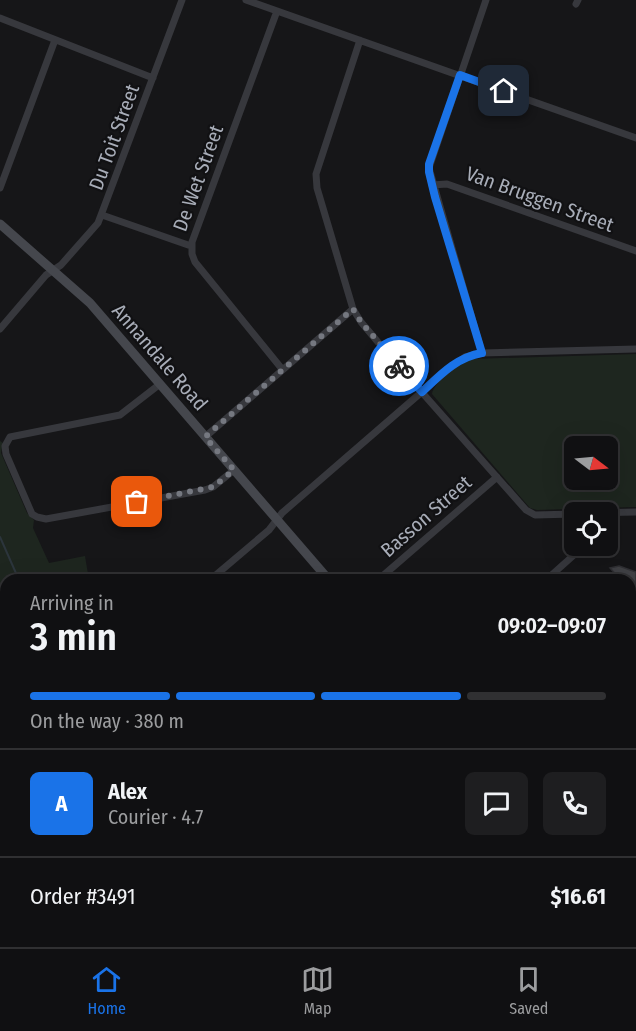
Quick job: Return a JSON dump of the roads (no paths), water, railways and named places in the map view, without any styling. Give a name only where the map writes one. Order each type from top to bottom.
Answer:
[{"type":"street","name":"Du Toit Street","points":[[0,329],[46,275],[61,265],[98,223],[182,0]]},
{"type":"street","points":[[246,0],[636,138]]},
{"type":"street","points":[[482,353],[432,185],[429,164],[486,0]]},
{"type":"street","name":"De Wet Street","points":[[277,11],[191,246],[195,262],[282,369]]},
{"type":"street","points":[[0,18],[153,78]]},
{"type":"street","points":[[0,188],[55,40]]},
{"type":"street","points":[[360,40],[316,174],[317,188],[353,309],[361,322],[526,510],[531,513],[564,513]]},
{"type":"street","name":"Van Bruggen Street","points":[[432,185],[447,184],[636,251]]},
{"type":"street","points":[[102,215],[191,246]]},
{"type":"street","name":"Annandale Road","points":[[0,224],[90,303],[324,574]]},
{"type":"street","points":[[205,437],[353,309]]},
{"type":"street","points":[[217,574],[269,530],[282,513],[422,392],[469,355],[636,350]]},
{"type":"street","points":[[160,384],[120,415],[10,437],[5,446],[6,454],[32,513],[38,518],[46,519],[205,490],[213,487],[234,470]]},
{"type":"street","name":"Basson Street","points":[[385,574],[497,477]]},
{"type":"street","points":[[618,512],[636,512]]},
{"type":"street","points":[[553,574],[573,556]]},
{"type":"waterway","points":[[0,537],[16,574]]}]
